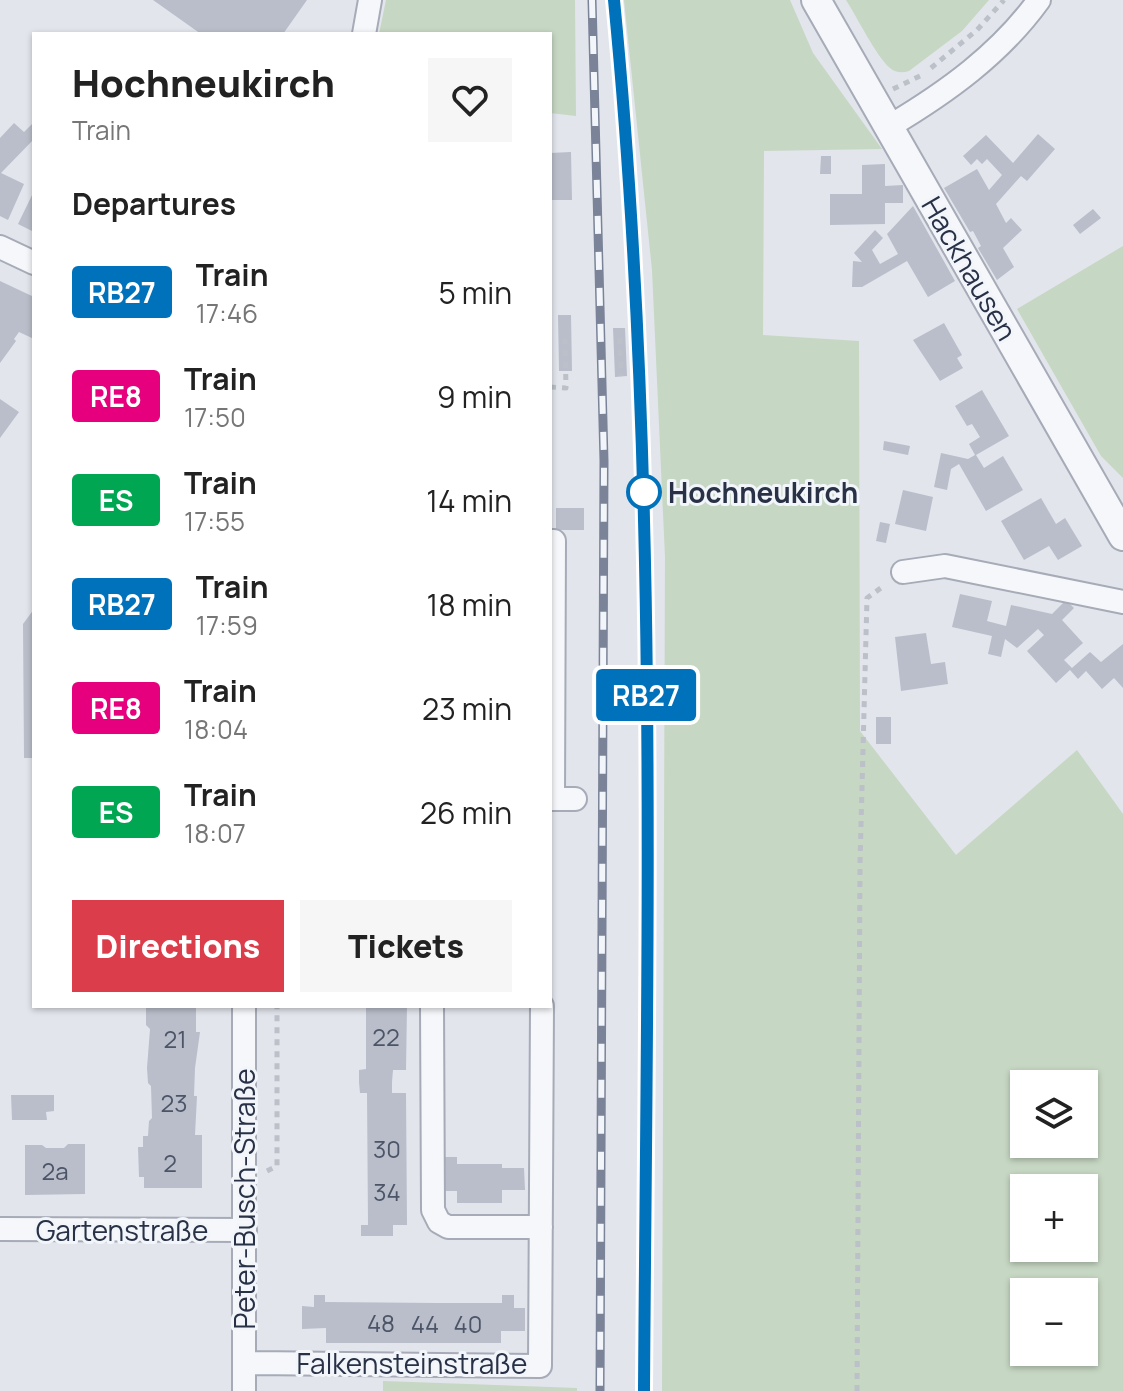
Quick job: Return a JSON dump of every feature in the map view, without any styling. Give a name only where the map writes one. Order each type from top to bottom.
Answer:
[{"type":"street","points":[[364,32],[370,0]]},
{"type":"street","name":"Hackhausen","points":[[816,0],[1123,536]]},
{"type":"street","points":[[890,126],[979,66],[1039,0]]},
{"type":"street","points":[[0,247],[32,262]]},
{"type":"street","points":[[552,541],[559,799]]},
{"type":"street","points":[[903,572],[945,566],[1123,602]]},
{"type":"street","name":"Peter-Busch-Straße","points":[[244,1008],[244,1391]]},
{"type":"street","points":[[432,1008],[431,1159],[435,1217],[448,1227],[541,1227]]},
{"type":"street","name":"Falkensteinstraße","points":[[244,1363],[540,1366],[542,1008]]},
{"type":"street","name":"Gartenstraße","points":[[0,1229],[245,1230]]},
{"type":"path","points":[[875,99],[934,66],[977,30],[1004,0]]},
{"type":"path","points":[[620,338],[621,376]]},
{"type":"path","points":[[552,387],[566,388],[565,339]]},
{"type":"path","points":[[857,1391],[859,878],[867,598],[903,572]]},
{"type":"path","points":[[245,1184],[277,1166],[277,1008]]},
{"type":"green space","points":[[386,0],[575,0],[576,116],[552,113],[552,32],[379,32]]},
{"type":"green space","points":[[624,0],[790,0],[813,53],[882,149],[764,151],[763,335],[859,341],[860,731],[956,855],[1077,750],[1123,814],[1123,1391],[662,1391],[665,557],[652,270]]},
{"type":"green space","points":[[846,0],[989,0],[962,31],[909,71],[897,72],[873,46]]},
{"type":"green space","points":[[1123,246],[1123,478],[1101,456],[1017,309]]},
{"type":"green space","points":[[383,1381],[577,1388],[577,1391],[383,1391]]},
{"type":"building","points":[[153,0],[307,0],[284,32],[198,32]]},
{"type":"building","points":[[14,123],[24,132],[32,124],[32,141],[1,173],[24,184],[8,220],[0,216],[0,138]]},
{"type":"building","points":[[1038,134],[1055,149],[1027,181],[1021,176],[996,204],[1006,223],[1011,218],[1022,230],[1003,248],[1014,267],[997,280],[978,248],[981,246],[973,231],[970,232],[944,188],[977,169],[989,190],[1002,175],[987,159],[982,164],[977,159],[971,165],[963,156],[986,135],[1013,163]]},
{"type":"building","points":[[571,152],[572,200],[552,200],[552,153]]},
{"type":"building","points":[[821,156],[831,156],[831,174],[820,174]]},
{"type":"building","points":[[885,164],[885,186],[903,185],[903,203],[885,203],[885,224],[830,225],[830,194],[862,194],[862,165]]},
{"type":"building","points":[[32,195],[32,231],[18,224]]},
{"type":"building","points":[[913,206],[955,281],[928,297],[907,261],[862,287],[852,287],[853,261],[862,262],[854,253],[875,230],[883,238],[872,250],[880,264],[898,254],[887,234]]},
{"type":"building","points":[[1093,209],[1101,218],[1080,234],[1073,225]]},
{"type":"building","points":[[0,281],[32,296],[32,338],[19,332],[0,363]]},
{"type":"building","points":[[558,315],[571,315],[572,371],[559,371]]},
{"type":"building","points":[[944,323],[962,355],[957,358],[963,368],[940,381],[913,340]]},
{"type":"building","points":[[613,328],[625,328],[627,376],[615,377]]},
{"type":"building","points":[[982,390],[1009,436],[976,455],[984,468],[1003,456],[1023,490],[986,511],[959,464],[951,469],[947,490],[934,487],[941,453],[968,459],[975,455],[969,444],[980,437],[972,424],[967,426],[955,406]]},
{"type":"building","points":[[0,399],[19,412],[0,438]]},
{"type":"building","points":[[884,441],[910,446],[908,455],[883,450]]},
{"type":"building","points":[[903,490],[933,497],[926,531],[895,524]]},
{"type":"building","points":[[1041,498],[1056,524],[1065,518],[1082,546],[1058,560],[1049,546],[1024,560],[1001,521]]},
{"type":"building","points":[[556,508],[584,508],[584,530],[556,530]]},
{"type":"building","points":[[880,522],[890,524],[886,543],[876,541]]},
{"type":"building","points":[[960,594],[992,601],[987,621],[1006,626],[1011,605],[1052,614],[1065,601],[1068,602],[1074,608],[1062,620],[1083,643],[1064,660],[1072,668],[1090,652],[1101,662],[1123,644],[1123,688],[1114,678],[1102,689],[1086,671],[1078,679],[1070,670],[1056,683],[1027,651],[1044,635],[1038,629],[1017,648],[1005,639],[1001,657],[988,654],[992,636],[952,627]]},
{"type":"building","points":[[32,612],[32,758],[24,758],[23,624]]},
{"type":"building","points":[[926,633],[931,664],[945,662],[948,684],[901,691],[895,637]]},
{"type":"building","points":[[876,717],[891,717],[891,744],[876,744]]},
{"type":"building","points":[[146,1008],[196,1008],[196,1032],[200,1032],[195,1068],[195,1135],[202,1135],[202,1188],[144,1188],[144,1177],[139,1177],[138,1147],[143,1147],[143,1136],[148,1136],[152,1118],[147,1068],[150,1029],[146,1025]]},
{"type":"building","points":[[366,1008],[407,1008],[406,1070],[393,1070],[392,1093],[406,1093],[407,1225],[393,1225],[393,1236],[361,1236],[361,1225],[368,1225],[367,1093],[360,1093],[359,1070],[366,1069]]},
{"type":"building","points":[[11,1095],[54,1095],[54,1111],[46,1112],[47,1120],[12,1120]]},
{"type":"building","points":[[68,1144],[85,1144],[85,1194],[25,1195],[25,1145],[64,1148]]},
{"type":"building","points":[[444,1157],[457,1157],[457,1164],[502,1164],[502,1168],[524,1168],[525,1190],[502,1190],[502,1203],[457,1203],[457,1191],[444,1191]]},
{"type":"building","points":[[314,1295],[325,1295],[325,1302],[502,1303],[502,1295],[514,1295],[514,1308],[525,1308],[525,1331],[501,1331],[501,1343],[326,1343],[326,1328],[302,1329],[302,1306],[314,1307]]},
{"type":"railway","points":[[592,0],[604,461],[600,1391]]},
{"type":"railway","points":[[614,0],[629,173],[645,521],[648,869],[644,1391]]},
{"type":"train","name":"RB27","points":[[614,0],[634,254],[644,465],[647,615],[644,1391]]},
{"type":"place","name":"Hochneukirch","points":[[644,492]]}]
